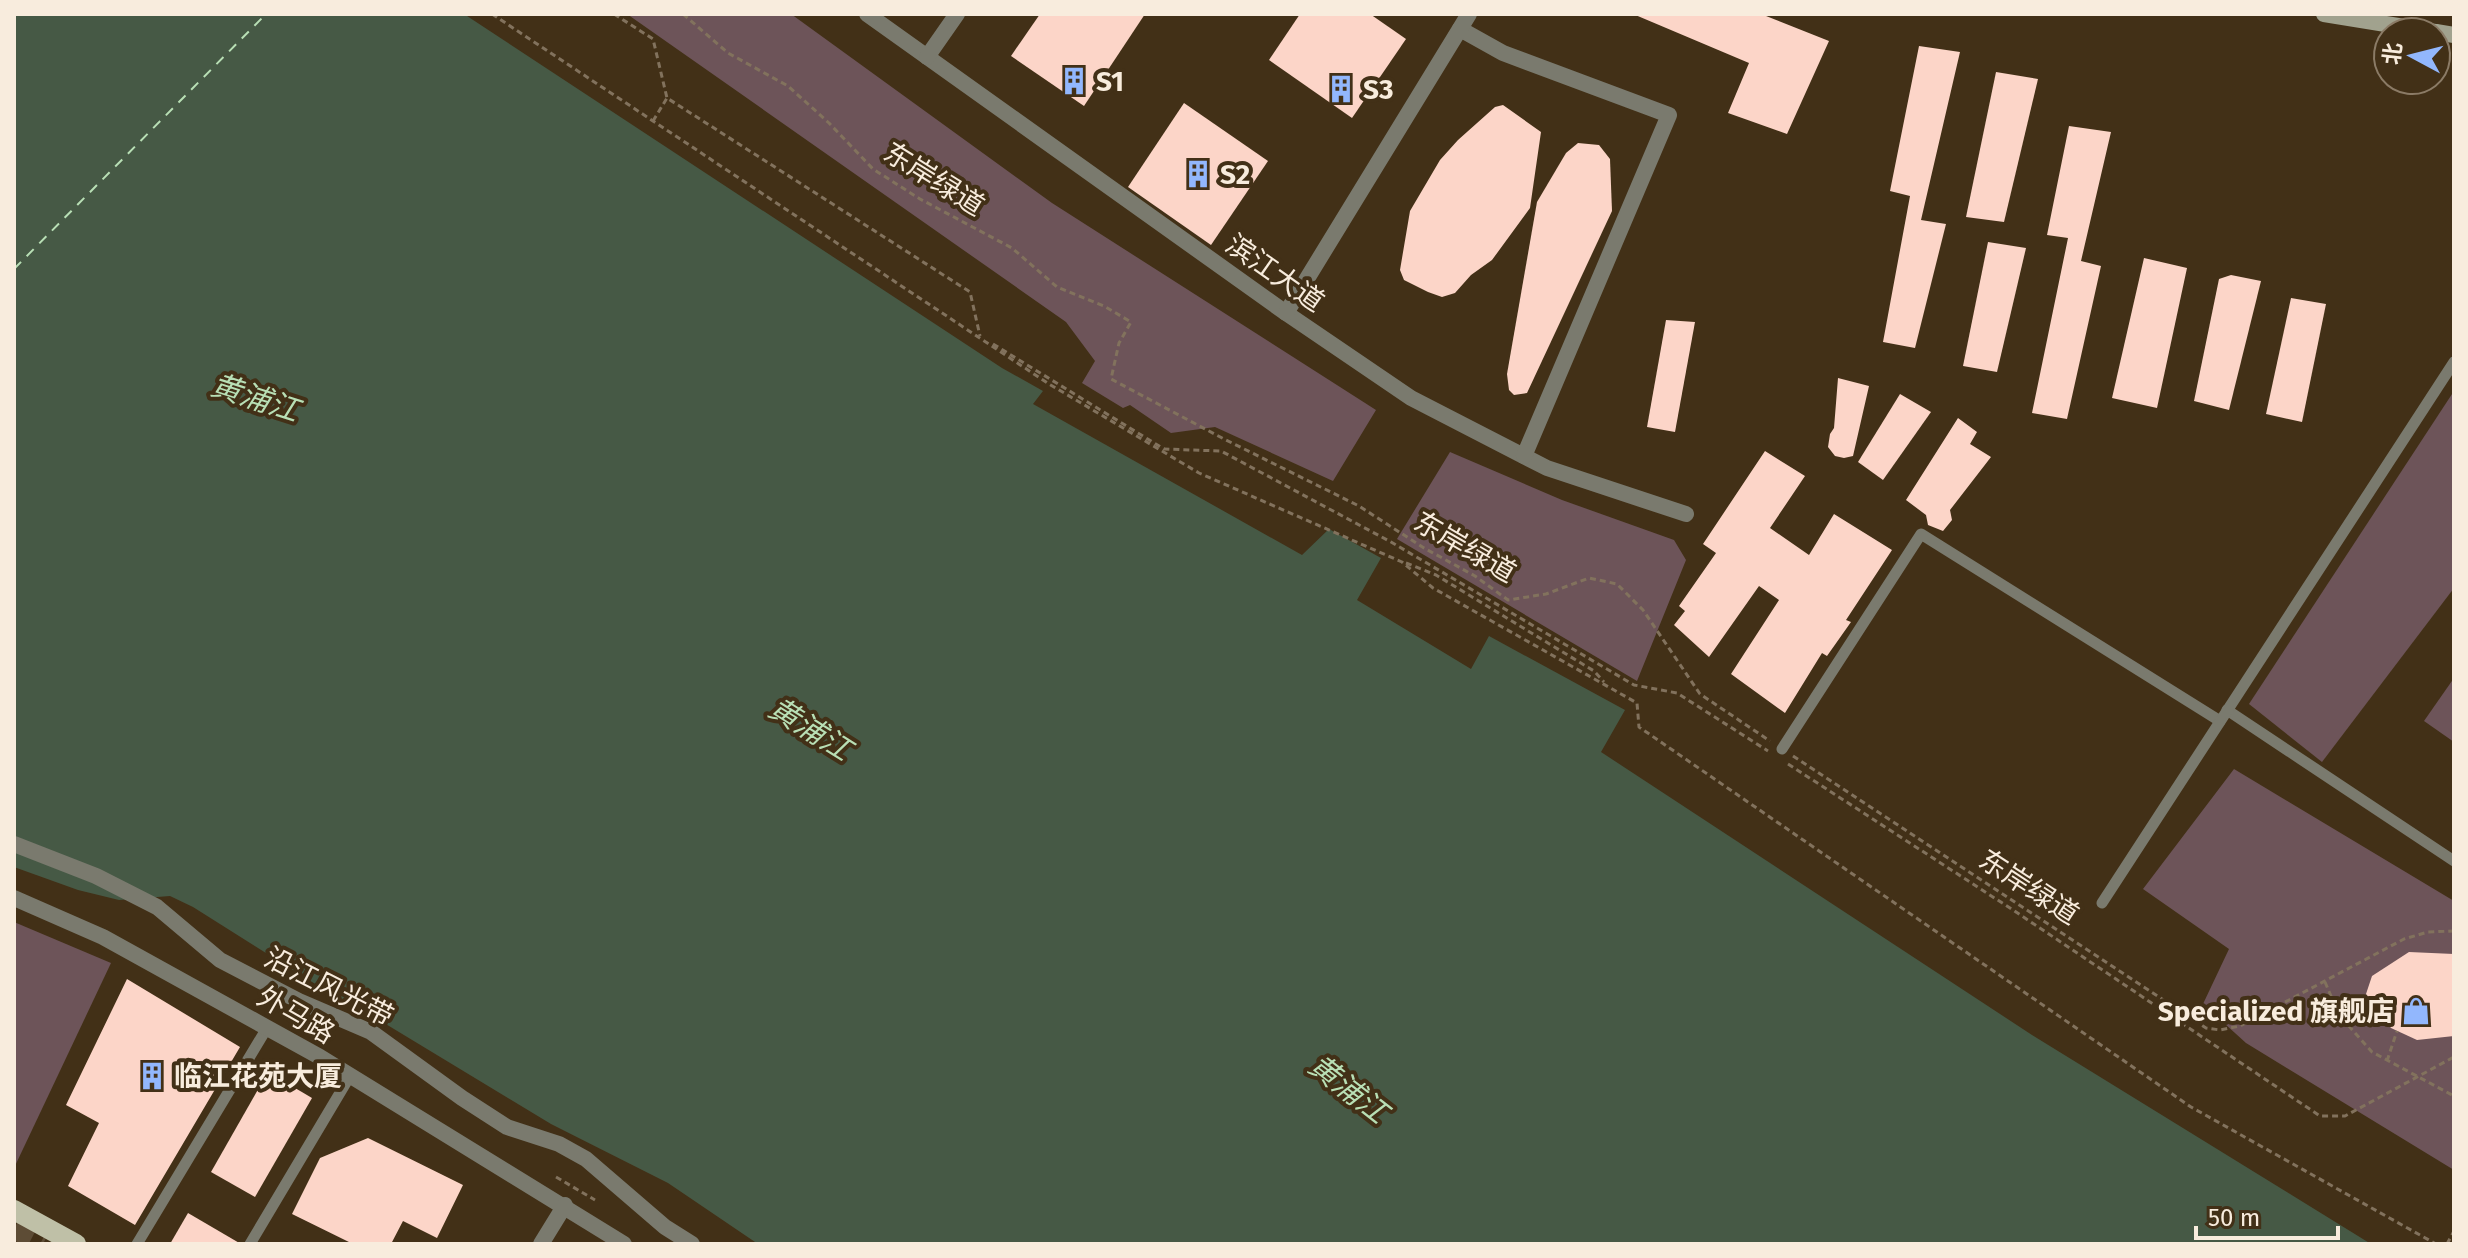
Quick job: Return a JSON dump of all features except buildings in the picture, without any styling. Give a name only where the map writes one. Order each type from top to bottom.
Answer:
[{"type":"main road","points":[[2324,14],[2372,22]]},
{"type":"main road","points":[[14,1210],[76,1244]]},
{"type":"street","name":"滨江大道","points":[[867,14],[1286,313],[1411,398],[1547,468],[1686,514]]},
{"type":"street","points":[[927,57],[957,14]]},
{"type":"street","points":[[1286,313],[1469,14]]},
{"type":"street","points":[[1460,29],[1503,53],[1669,115],[1524,456]]},
{"type":"street","name":"沿江风光带","points":[[14,844],[96,876],[157,907],[220,960],[299,1001],[371,1032],[507,1127],[559,1144],[586,1159],[665,1227],[692,1244]]},
{"type":"street","name":"外马路","points":[[14,898],[103,937],[267,1028],[565,1205],[624,1244]]},
{"type":"street","points":[[541,1244],[565,1205]]},
{"type":"lane","points":[[2102,903],[2454,362]]},
{"type":"lane","points":[[1781,754],[1921,534],[2223,716],[2454,861]]},
{"type":"lane","points":[[137,1244],[267,1028]]},
{"type":"lane","points":[[250,1244],[350,1076]]},
{"type":"path","points":[[492,14],[1042,379],[1199,473],[1436,575],[1594,671],[1607,686]]},
{"type":"path","points":[[614,14],[653,39],[667,98],[970,292],[978,335],[1164,449],[1221,451],[1391,542],[1634,685],[1677,693],[1767,751]]},
{"type":"path","name":"东岸绿道","points":[[683,14],[728,53],[788,86],[873,169],[920,199],[1012,248],[1057,287],[1104,306],[1131,322],[1119,343],[1111,379],[1359,506],[1475,576],[1508,600],[1546,594],[1589,578],[1617,584],[1643,610],[1700,694],[1781,754],[2206,1028],[2220,1030],[2240,1026],[2404,939],[2428,932],[2454,931]]},
{"type":"path","points":[[653,121],[667,98]]},
{"type":"path","points":[[1402,562],[1433,588],[1637,703],[1639,727],[2191,1107],[2436,1244]]},
{"type":"path","points":[[1517,625],[1520,619]]},
{"type":"path","points":[[1781,754],[2320,1116],[2345,1116],[2454,1057]]},
{"type":"path","points":[[2325,982],[2339,1015],[2372,1052],[2454,1096]]},
{"type":"path","points":[[2387,1061],[2397,1031]]},
{"type":"path","points":[[556,1177],[595,1200]]},
{"type":"path","points":[[2447,1244],[2454,1231]]},
{"type":"shaded area","points":[[627,14],[791,14],[1052,203],[1376,410],[1333,481],[1215,427],[1171,433],[1130,405],[1123,408],[1082,383],[1095,361],[1066,322]]},
{"type":"shaded area","points":[[2454,391],[2454,588],[2322,762],[2249,704]]},
{"type":"shaded area","points":[[1450,452],[1562,500],[1674,540],[1686,560],[1637,681],[1397,539]]},
{"type":"shaded area","points":[[2454,678],[2454,742],[2424,721]]},
{"type":"shaded area","points":[[2234,769],[2454,901],[2454,1170],[2246,1043],[2203,1004],[2229,949],[2143,889]]},
{"type":"shaded area","points":[[14,922],[111,963],[14,1168]]},
{"type":"water","name":"黄浦江","points":[[14,14],[464,14],[1002,368],[1043,391],[1033,404],[1302,555],[1329,529],[1381,558],[1357,600],[1471,669],[1489,636],[1625,710],[1601,752],[2032,1035],[2371,1244],[758,1244],[668,1183],[551,1124],[356,1006],[336,997],[193,907],[170,896],[119,900],[78,890],[14,867]]},
{"type":"ferry route","points":[[14,269],[266,14]]},
{"type":"tunnel","points":[[14,1229],[43,1244]]},
{"type":"place","name":"S1","points":[[1074,81]]},
{"type":"place","name":"S3","points":[[1341,89]]},
{"type":"place","name":"S2","points":[[1198,174]]},
{"type":"place","name":"Specialized 旗舰店","points":[[2416,1011]]},
{"type":"place","name":"临江花苑大厦","points":[[152,1076]]}]
